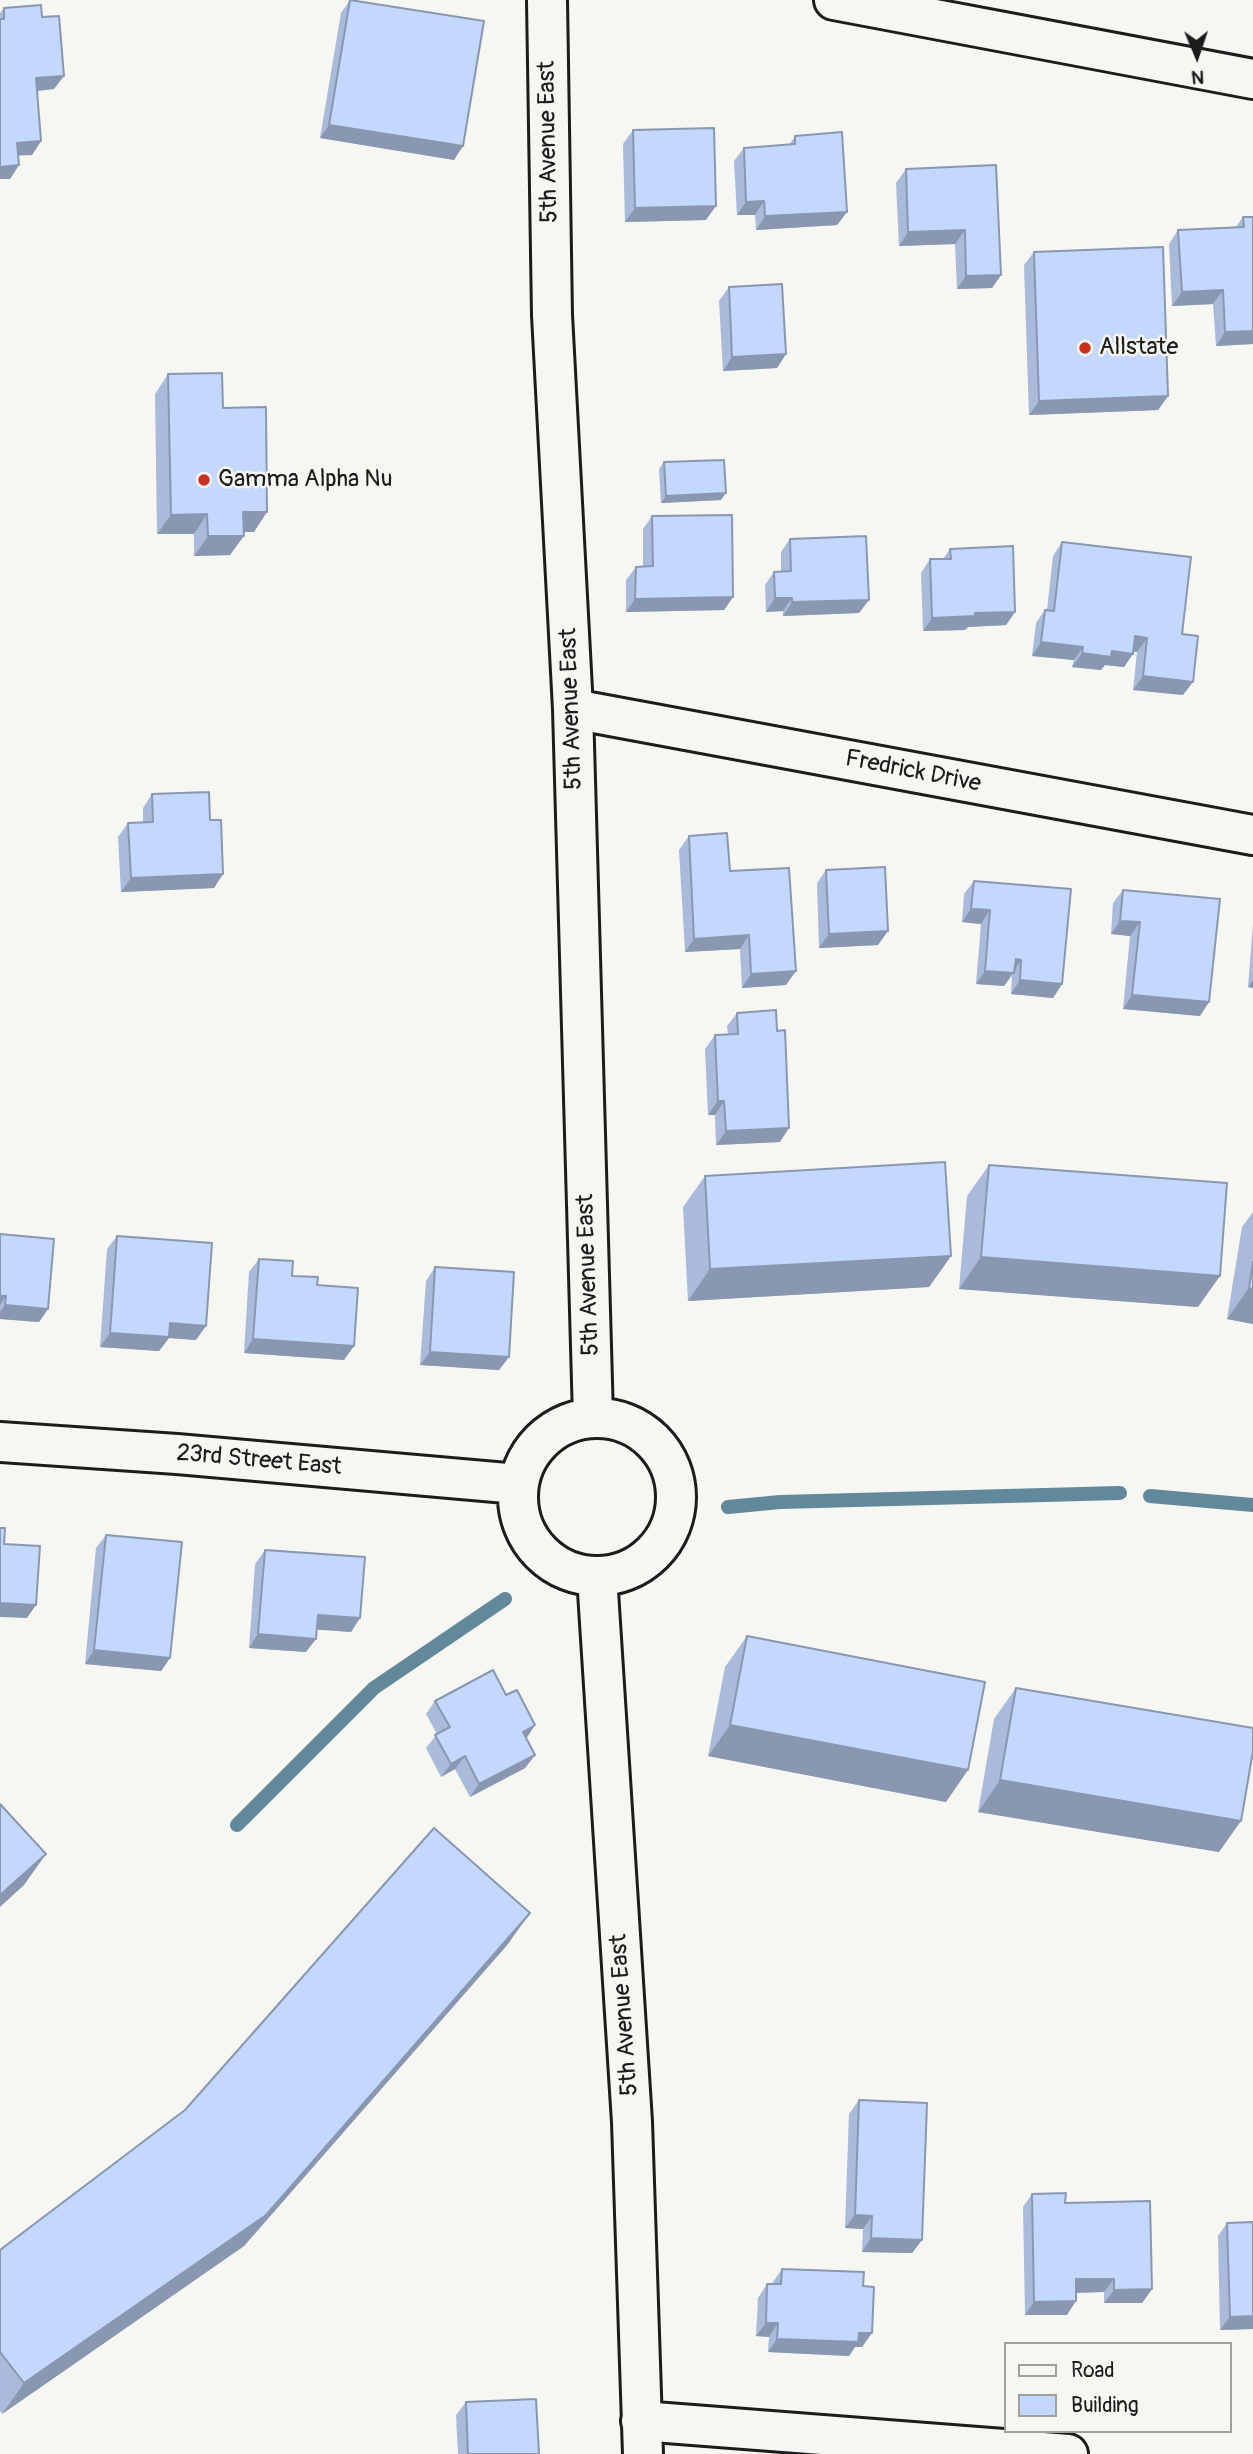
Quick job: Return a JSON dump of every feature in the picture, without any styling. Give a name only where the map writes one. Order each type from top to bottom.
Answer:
[{"type":"street","name":"5th Avenue East","points":[[547,0],[552,315],[573,709],[593,1418]]},
{"type":"street","points":[[834,0],[1253,79]]},
{"type":"street","name":"Fredrick Drive","points":[[573,709],[1253,835]]},
{"type":"street","points":[[593,1418],[624,1422],[649,1436],[668,1461],[676,1488],[674,1518],[661,1544],[643,1561],[621,1572],[597,1576],[570,1571],[547,1558],[529,1536],[519,1511],[518,1484],[527,1459],[544,1438],[567,1423],[593,1418]]},
{"type":"street","name":"23rd Street East","points":[[0,1442],[177,1454],[518,1484]]},
{"type":"street","name":"5th Avenue East","points":[[597,1576],[632,2122],[642,2438]]},
{"type":"street","points":[[642,2438],[1068,2454]]},
{"type":"building","points":[[350,0],[484,21],[463,146],[329,125]]},
{"type":"building","points":[[41,5],[42,17],[59,16],[64,76],[36,78],[41,141],[17,143],[19,165],[0,167],[0,19],[4,19],[4,8]]},
{"type":"building","points":[[714,128],[716,206],[635,208],[633,130]]},
{"type":"building","points":[[842,132],[847,212],[765,216],[764,201],[746,202],[744,148],[795,144],[795,136]]},
{"type":"building","points":[[996,165],[1001,275],[966,276],[965,230],[908,232],[906,169]]},
{"type":"building","points":[[1243,217],[1253,217],[1253,331],[1225,332],[1223,290],[1182,292],[1178,230],[1244,227]]},
{"type":"building","points":[[1163,247],[1168,396],[1039,401],[1034,252]]},
{"type":"building","points":[[782,284],[786,354],[732,357],[729,287]]},
{"type":"building","name":"Gamma Alpha Nu","points":[[222,373],[223,408],[266,407],[267,512],[243,512],[244,536],[208,536],[207,514],[171,515],[168,374]]},
{"type":"building","points":[[724,460],[726,493],[666,496],[664,462]]},
{"type":"building","points":[[732,515],[733,597],[635,599],[636,567],[653,566],[652,516]]},
{"type":"building","points":[[866,536],[869,600],[792,602],[792,598],[775,598],[774,572],[791,571],[790,539]]},
{"type":"building","points":[[1062,542],[1191,557],[1182,634],[1198,636],[1193,682],[1143,676],[1147,638],[1135,636],[1133,654],[1112,651],[1111,657],[1082,653],[1083,647],[1041,642],[1045,610],[1054,611]]},
{"type":"building","points":[[1013,546],[1015,612],[932,618],[930,559],[951,559],[950,549]]},
{"type":"building","points":[[209,792],[210,820],[221,820],[223,874],[131,878],[128,823],[153,822],[152,794]]},
{"type":"building","points":[[727,833],[730,871],[789,868],[796,971],[751,974],[749,935],[694,939],[689,836]]},
{"type":"building","points":[[885,867],[888,931],[829,934],[826,870]]},
{"type":"building","points":[[974,881],[1071,889],[1062,984],[1020,980],[1021,960],[1016,959],[1014,973],[985,971],[990,910],[971,909]]},
{"type":"building","points":[[1123,890],[1220,899],[1209,1002],[1132,995],[1140,922],[1120,921]]},
{"type":"building","points":[[776,1010],[777,1031],[785,1030],[789,1128],[726,1131],[724,1101],[718,1101],[715,1035],[738,1034],[737,1013]]},
{"type":"building","points":[[945,1162],[951,1256],[710,1269],[705,1176]]},
{"type":"building","points":[[989,1165],[1227,1183],[1220,1276],[981,1257]]},
{"type":"building","points":[[0,1234],[54,1239],[48,1309],[5,1305],[6,1296],[0,1296]]},
{"type":"building","points":[[117,1236],[212,1243],[206,1326],[170,1323],[169,1337],[110,1333]]},
{"type":"building","points":[[259,1259],[293,1261],[292,1276],[318,1277],[317,1285],[358,1288],[354,1346],[253,1339]]},
{"type":"building","points":[[1253,1262],[1253,1289],[1249,1288]]},
{"type":"building","points":[[435,1267],[514,1272],[509,1357],[430,1352]]},
{"type":"building","points":[[0,1528],[5,1528],[4,1544],[40,1546],[36,1605],[0,1603]]},
{"type":"building","points":[[106,1535],[182,1542],[170,1658],[94,1650]]},
{"type":"building","points":[[265,1550],[365,1557],[360,1618],[318,1615],[316,1639],[258,1634]]},
{"type":"building","points":[[747,1636],[985,1682],[968,1770],[730,1725]]},
{"type":"building","points":[[493,1670],[506,1695],[517,1690],[535,1725],[523,1732],[535,1755],[479,1784],[465,1756],[451,1764],[435,1735],[450,1727],[435,1701]]},
{"type":"building","points":[[1016,1688],[1253,1728],[1253,1751],[1241,1821],[1000,1780]]},
{"type":"building","points":[[0,1804],[46,1854],[0,1895]]},
{"type":"building","points":[[434,1828],[530,1913],[266,2215],[24,2383],[0,2352],[0,2250],[185,2110]]},
{"type":"building","points":[[859,2100],[927,2103],[922,2240],[871,2238],[872,2216],[855,2215]]},
{"type":"building","points":[[1066,2193],[1065,2203],[1150,2201],[1152,2289],[1114,2290],[1114,2279],[1076,2279],[1076,2301],[1034,2302],[1032,2194]]},
{"type":"building","points":[[1253,2222],[1253,2316],[1230,2317],[1227,2223]]},
{"type":"building","points":[[782,2269],[864,2272],[863,2286],[874,2287],[872,2333],[859,2333],[858,2342],[777,2339],[778,2323],[766,2323],[767,2284],[781,2284]]},
{"type":"building","points":[[536,2399],[539,2454],[468,2454],[466,2402]]},
{"type":"waterway","points":[[728,1507],[780,1502],[1120,1493]]},
{"type":"waterway","points":[[1150,1496],[1253,1505]]},
{"type":"waterway","points":[[237,1825],[374,1688],[505,1599]]},
{"type":"place","name":"Allstate","points":[[1085,348]]},
{"type":"place","name":"Gamma Alpha Nu","points":[[204,480]]}]
